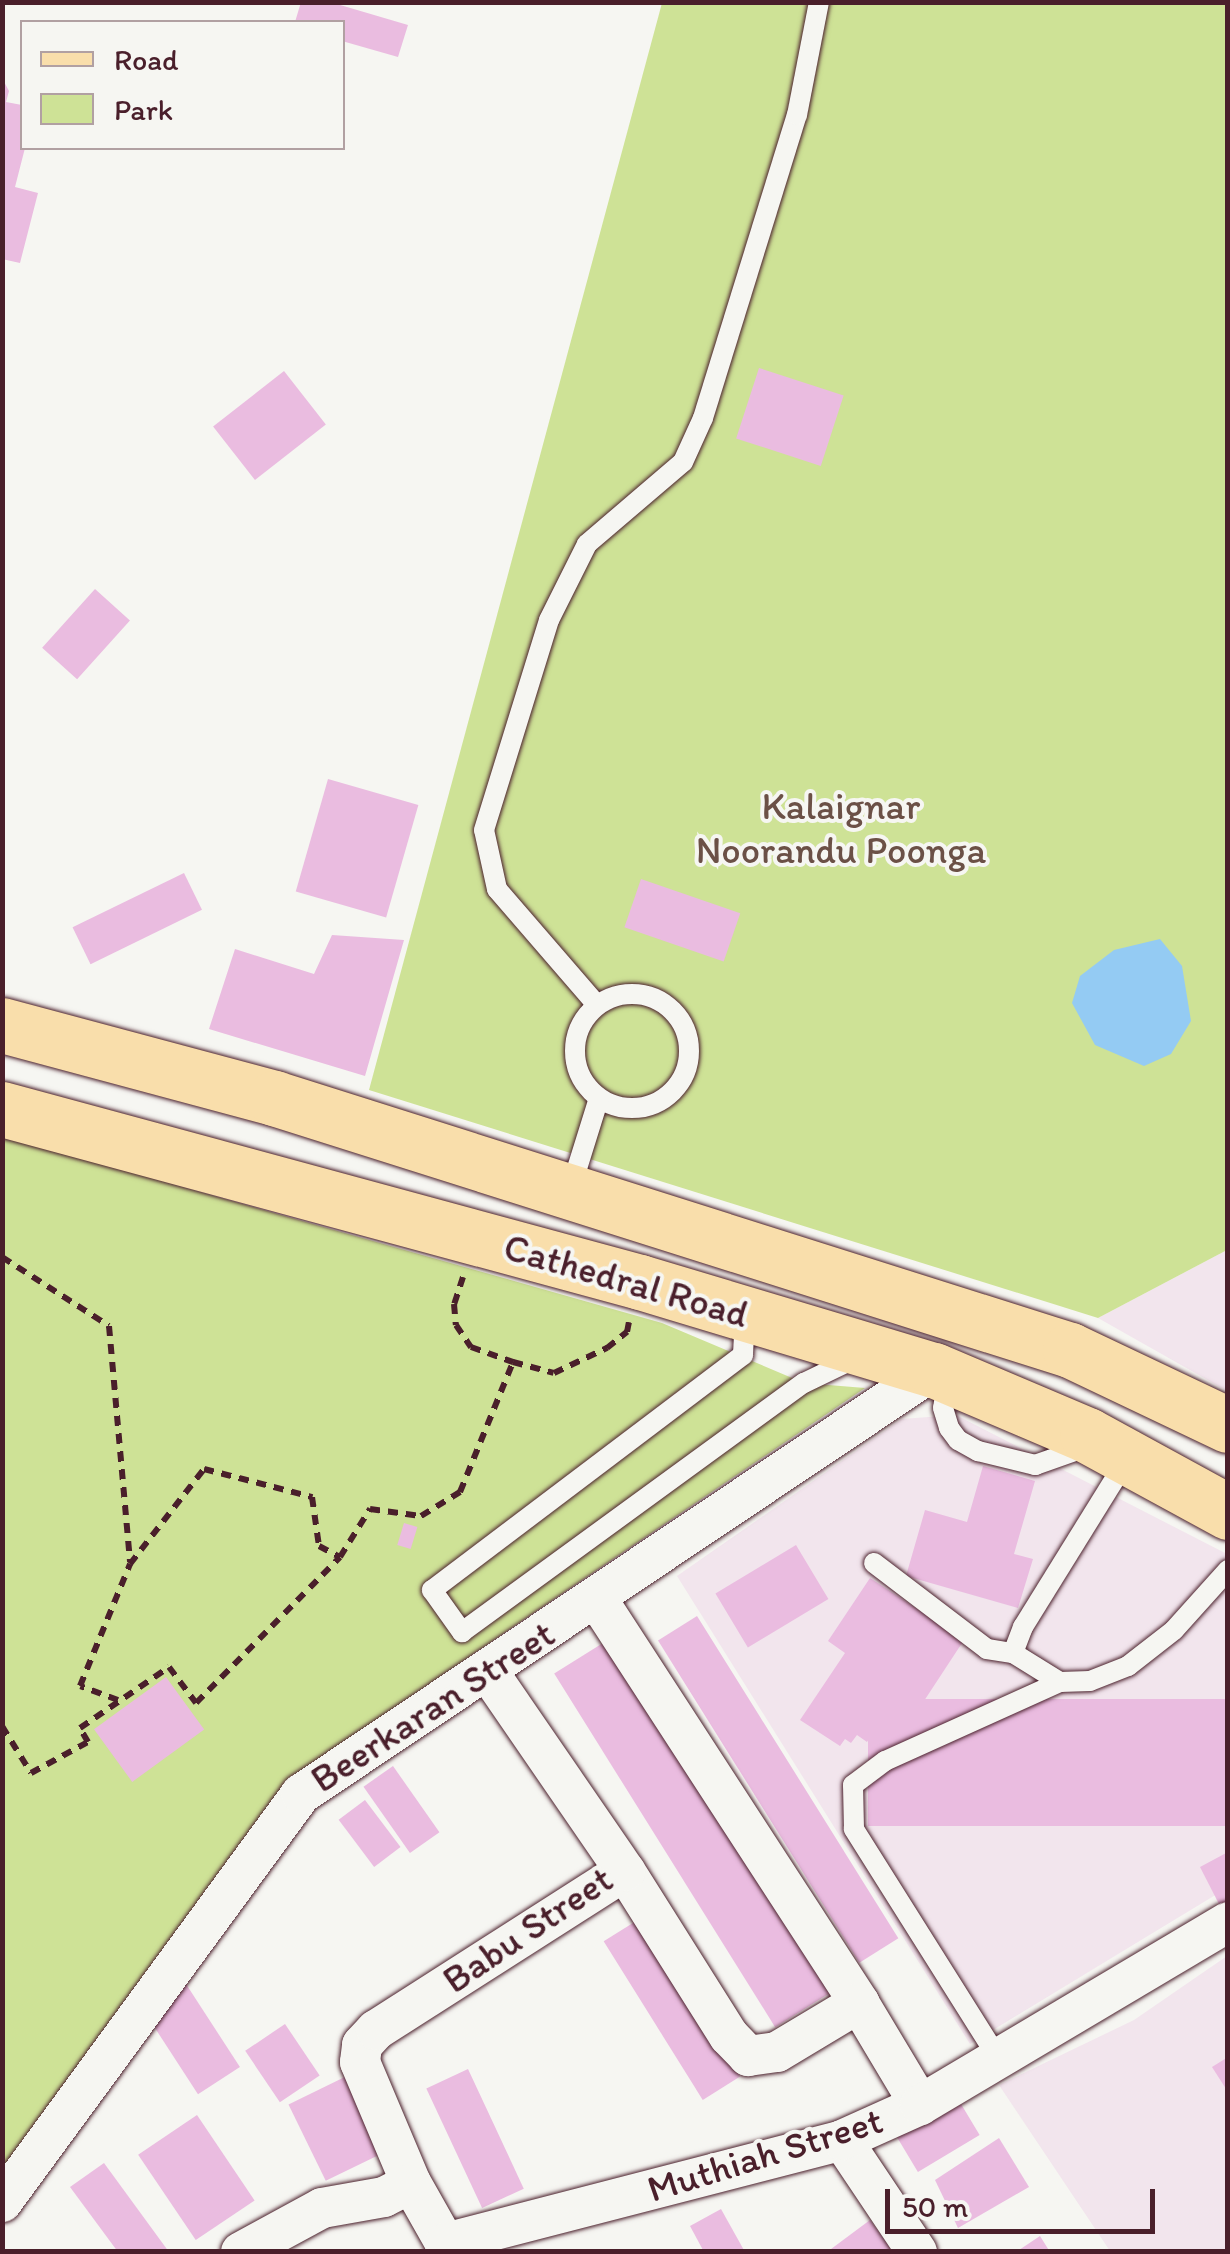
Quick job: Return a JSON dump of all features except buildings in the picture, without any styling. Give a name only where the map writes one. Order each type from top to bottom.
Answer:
[{"type":"main road","name":"Cathedral Road","points":[[2,1025],[274,1098],[1070,1350],[1228,1425]]},
{"type":"main road","name":"Cathedral Road","points":[[2,1109],[640,1282],[941,1373],[1114,1449],[1228,1512]]},
{"type":"street","name":"Beerkaran Street","points":[[2,2202],[300,1794],[941,1373]]},
{"type":"street","points":[[596,1600],[860,2003],[920,2105]]},
{"type":"street","name":"Babu Street","points":[[446,2247],[411,2183],[360,2062],[362,2045],[376,2030],[625,1871],[486,1670]]},
{"type":"street","points":[[625,1871],[729,2036],[748,2056],[777,2052],[860,2003]]},
{"type":"street","name":"Muthiah Street","points":[[446,2247],[842,2140],[920,2105],[1228,1922]]},
{"type":"street","points":[[842,2140],[917,2252]]},
{"type":"street","points":[[241,2252],[322,2208],[384,2197],[411,2183]]},
{"type":"lane","points":[[598,1005],[497,889],[484,830],[550,620],[587,544],[683,462],[703,418],[797,115],[820,2]]},
{"type":"lane","points":[[632,994],[666,1004],[687,1032],[690,1050],[679,1084],[651,1106],[615,1106],[599,1098],[578,1070],[575,1052],[585,1018],[598,1005],[632,994]]},
{"type":"lane","points":[[570,1192],[599,1098]]},
{"type":"lane","points":[[745,1315],[743,1355],[432,1590],[462,1632],[804,1383],[871,1351]]},
{"type":"lane","points":[[1013,1653],[1114,1449]]},
{"type":"lane","points":[[874,1563],[988,1649],[1013,1653],[1060,1682]]},
{"type":"lane","points":[[998,2058],[854,1829],[853,1785],[885,1760],[1060,1682],[1090,1681],[1128,1666],[1174,1630],[1228,1570]]},
{"type":"path","points":[[475,1238],[454,1304],[456,1324],[472,1347],[513,1362],[554,1372],[607,1348],[627,1332],[640,1282]]},
{"type":"path","points":[[2,1257],[109,1326],[130,1564]]},
{"type":"path","points":[[2,1726],[31,1773],[88,1742],[80,1728],[169,1667],[196,1703],[340,1556],[370,1509],[421,1516],[460,1492],[513,1362]]},
{"type":"path","points":[[119,1701],[80,1686],[130,1564],[204,1469],[312,1497],[319,1546],[340,1556]]},
{"type":"shaded area","points":[[1227,1250],[1227,1391],[1098,1318]]},
{"type":"shaded area","points":[[956,1415],[1227,1554],[1227,1888],[970,2044],[677,1576],[902,1419]]},
{"type":"shaded area","points":[[1227,1956],[1227,2251],[1110,2251],[999,2085],[1134,2020]]},
{"type":"green space","name":"Kalaignar Noorandu Poonga","points":[[662,3],[1227,3],[1227,1250],[1098,1318],[369,1090]]},
{"type":"green space","points":[[3,1136],[662,1323],[804,1383],[865,1388],[289,1779],[3,2167]]},
{"type":"water","points":[[1160,939],[1182,966],[1191,1021],[1171,1054],[1144,1066],[1095,1045],[1072,1003],[1080,976],[1114,950]]}]
